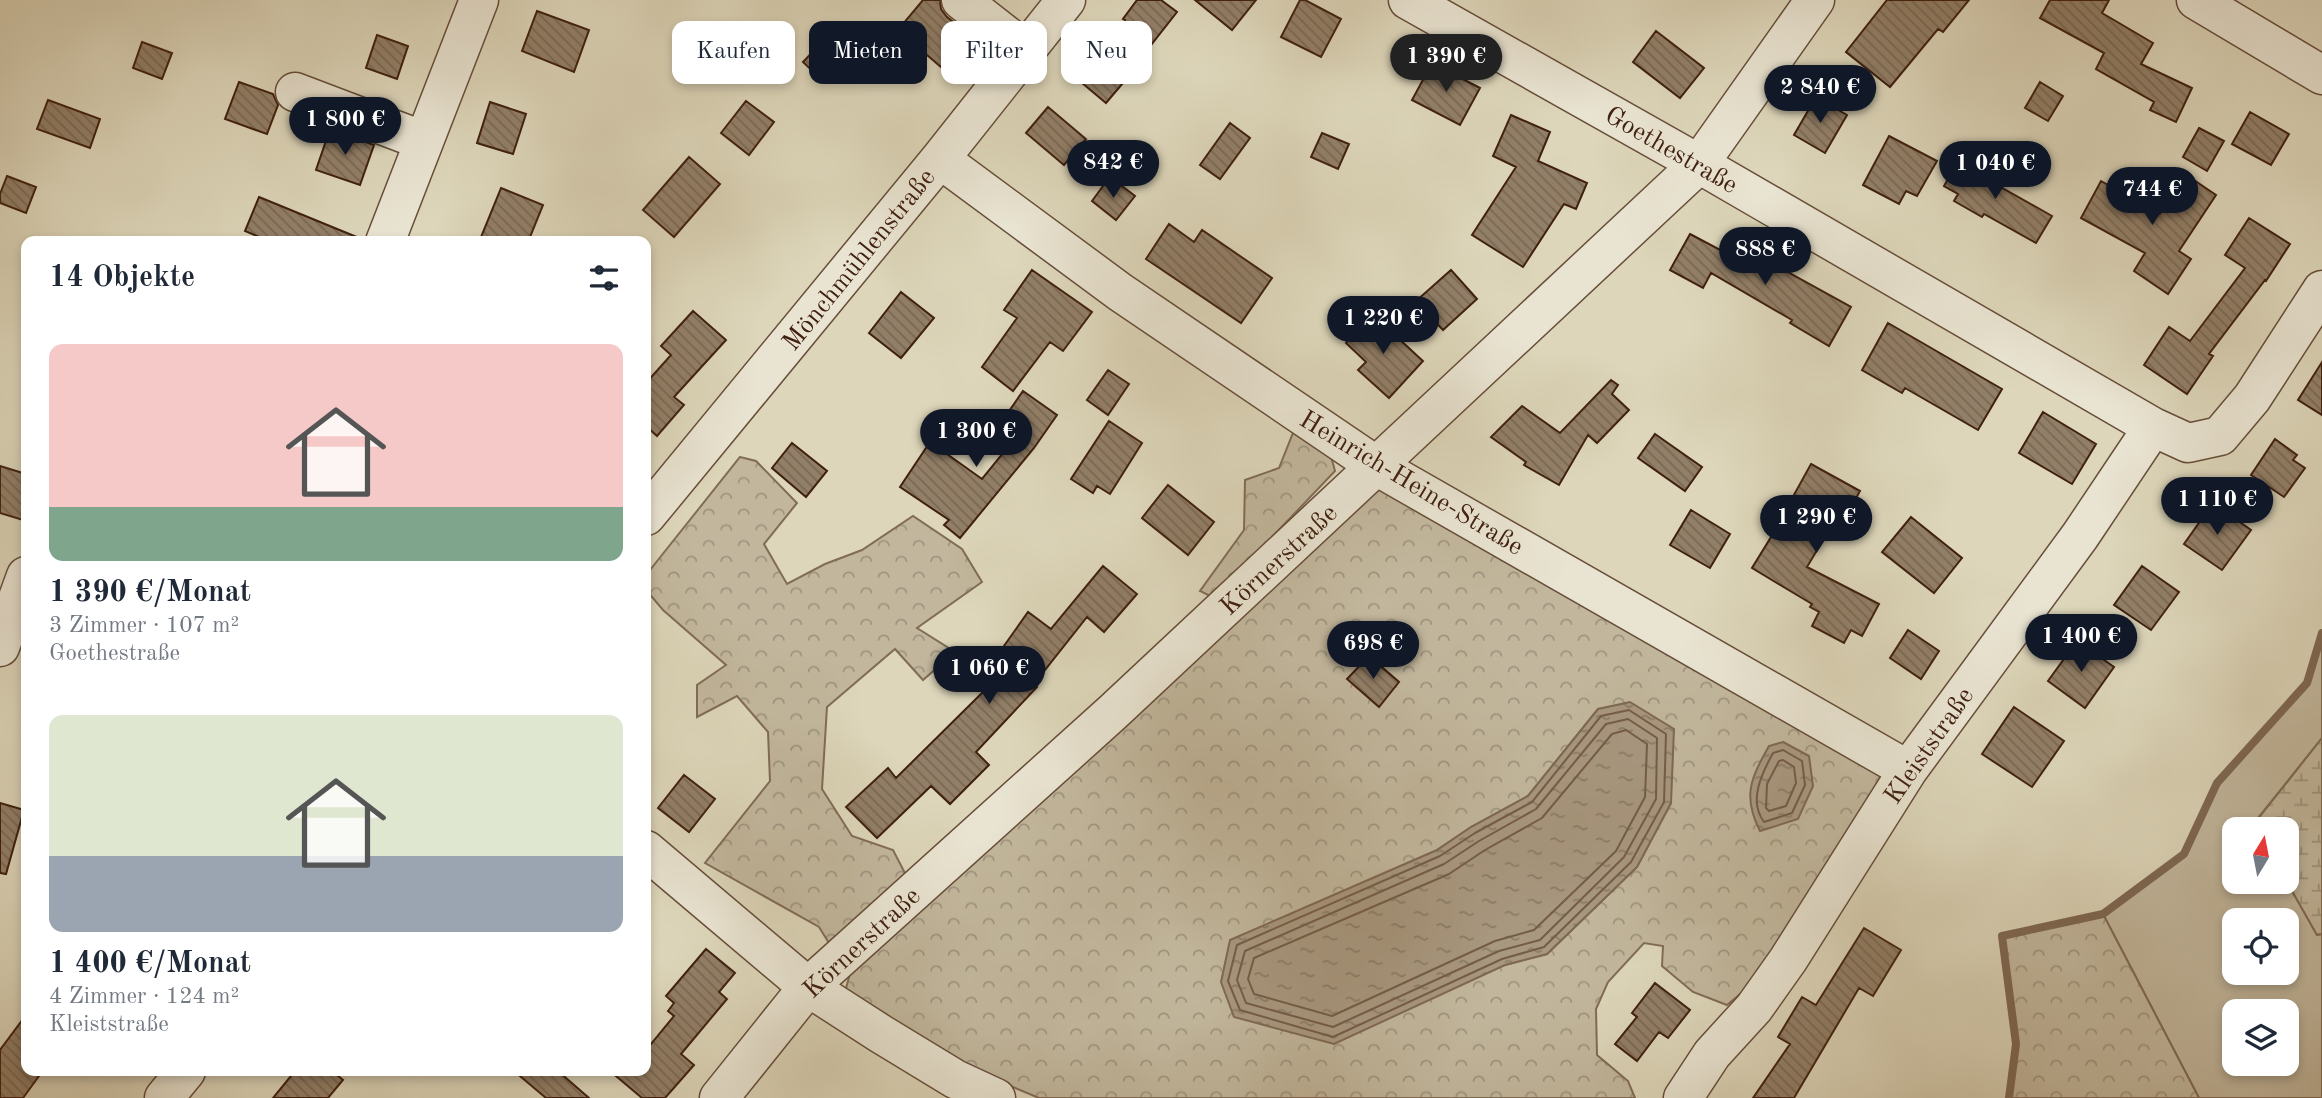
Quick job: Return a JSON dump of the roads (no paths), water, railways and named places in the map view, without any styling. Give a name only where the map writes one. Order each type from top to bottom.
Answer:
[{"type":"street","points":[[387,236],[479,0]]},
{"type":"street","points":[[961,0],[988,21]]},
{"type":"street","name":"Mönchmühlenstraße","points":[[1047,23],[1066,0]]},
{"type":"street","name":"Goethestraße","points":[[1408,0],[2153,426]]},
{"type":"street","name":"Körnerstraße","points":[[719,1098],[808,987],[1113,712],[1699,164],[1815,0]]},
{"type":"street","points":[[2196,0],[2322,75]]},
{"type":"street","name":"Mönchmühlenstraße","points":[[651,510],[998,84]]},
{"type":"street","points":[[295,92],[424,141]]},
{"type":"street","name":"Heinrich-Heine-Straße","points":[[940,159],[1120,292],[1378,467],[1908,770]]},
{"type":"street","points":[[2153,426],[2188,443],[2220,436],[2252,398],[2322,290]]},
{"type":"street","name":"Kleiststraße","points":[[1683,1098],[1713,1054],[1754,1009],[1908,770],[2080,536],[2153,426]]},
{"type":"street","points":[[0,563],[21,571]]},
{"type":"street","points":[[0,647],[21,587]]},
{"type":"street","points":[[651,854],[808,987],[955,1079],[996,1098]]},
{"type":"street","points":[[164,1098],[182,1076]]},
{"type":"water","points":[[1630,702],[1674,729],[1671,803],[1637,867],[1547,954],[1505,965],[1334,1044],[1234,1017],[1221,982],[1230,940],[1437,850],[1471,827],[1528,796],[1598,709]]},
{"type":"water","points":[[1783,742],[1809,756],[1813,786],[1798,819],[1760,831],[1751,807],[1753,778],[1769,746]]},
{"type":"waterway","points":[[2009,1098],[2016,1044],[2002,936],[2103,914],[2184,854],[2217,783],[2307,683],[2322,633]]}]
